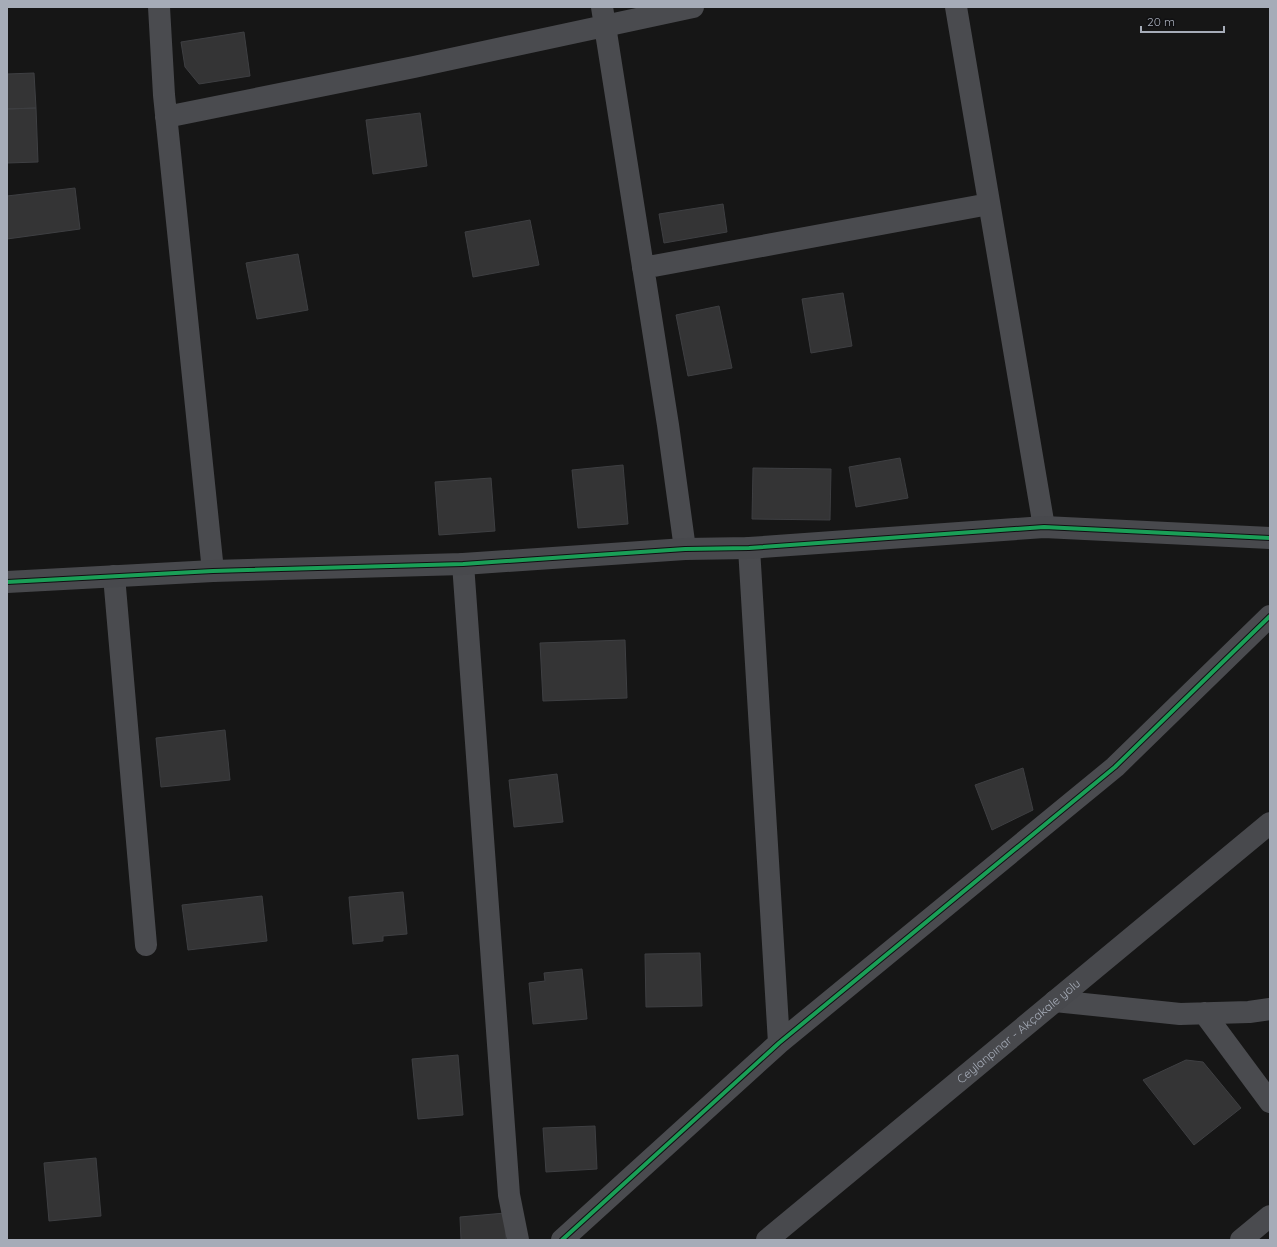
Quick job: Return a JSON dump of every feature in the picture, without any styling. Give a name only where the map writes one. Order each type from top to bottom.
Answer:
[{"type":"street","points":[[159,7],[166,117],[213,571]]},
{"type":"street","points":[[166,117],[414,67],[604,16],[693,7]]},
{"type":"street","points":[[956,7],[1044,528]]},
{"type":"street","points":[[604,16],[668,425],[685,549]]},
{"type":"street","points":[[643,268],[989,204]]},
{"type":"street","points":[[7,582],[213,571],[463,564],[685,549],[749,548],[1044,528],[1270,538]]},
{"type":"street","points":[[749,548],[779,1043]]},
{"type":"street","points":[[463,564],[509,1195],[518,1240]]},
{"type":"street","points":[[114,576],[146,944]]},
{"type":"street","points":[[562,1240],[779,1043],[1115,767],[1270,616]]},
{"type":"street","name":"Ceylanpınar - Akçakale yolu","points":[[767,1240],[1270,823]]},
{"type":"street","points":[[1055,1001],[1180,1014],[1249,1012],[1270,1009]]},
{"type":"street","points":[[1204,1013],[1270,1102]]},
{"type":"street","points":[[1241,1240],[1270,1216]]},
{"type":"building","points":[[244,32],[250,76],[199,84],[185,67],[181,42]]},
{"type":"building","points":[[34,73],[36,108],[7,109],[7,74]]},
{"type":"building","points":[[36,108],[38,162],[7,163],[7,109]]},
{"type":"building","points":[[420,113],[427,166],[373,174],[366,120]]},
{"type":"building","points":[[75,188],[80,229],[7,239],[7,196]]},
{"type":"building","points":[[723,204],[727,232],[664,243],[659,214]]},
{"type":"building","points":[[530,220],[539,265],[473,277],[465,232]]},
{"type":"building","points":[[298,254],[308,310],[257,319],[246,263]]},
{"type":"building","points":[[843,293],[852,346],[811,353],[802,299]]},
{"type":"building","points":[[719,306],[732,368],[688,376],[676,315]]},
{"type":"building","points":[[900,458],[908,498],[856,507],[849,467]]},
{"type":"building","points":[[623,465],[628,524],[578,528],[572,470]]},
{"type":"building","points":[[753,468],[831,469],[830,520],[752,519]]},
{"type":"building","points":[[491,478],[495,531],[439,535],[435,482]]},
{"type":"building","points":[[625,640],[627,698],[543,701],[540,643]]},
{"type":"building","points":[[225,730],[230,780],[161,787],[156,738]]},
{"type":"building","points":[[1023,768],[1033,810],[992,830],[975,785]]},
{"type":"building","points":[[557,774],[563,822],[514,827],[509,780]]},
{"type":"building","points":[[403,892],[407,934],[383,936],[383,941],[353,944],[349,897]]},
{"type":"building","points":[[262,896],[267,941],[188,950],[182,905]]},
{"type":"building","points":[[700,953],[702,1006],[646,1007],[645,954]]},
{"type":"building","points":[[582,969],[587,1019],[533,1024],[529,983],[545,981],[544,973]]},
{"type":"building","points":[[458,1055],[463,1115],[418,1119],[412,1059]]},
{"type":"building","points":[[1186,1060],[1203,1062],[1241,1108],[1194,1145],[1143,1080]]},
{"type":"building","points":[[595,1126],[597,1169],[546,1172],[543,1128]]},
{"type":"building","points":[[96,1158],[101,1216],[49,1221],[44,1163]]},
{"type":"building","points":[[505,1213],[506,1240],[461,1240],[460,1217]]},
{"type":"cycle path","points":[[7,582],[213,571],[463,564],[685,549],[749,548],[1044,527],[1270,538]]},
{"type":"cycle path","points":[[562,1240],[779,1043],[1115,767],[1270,616]]}]
